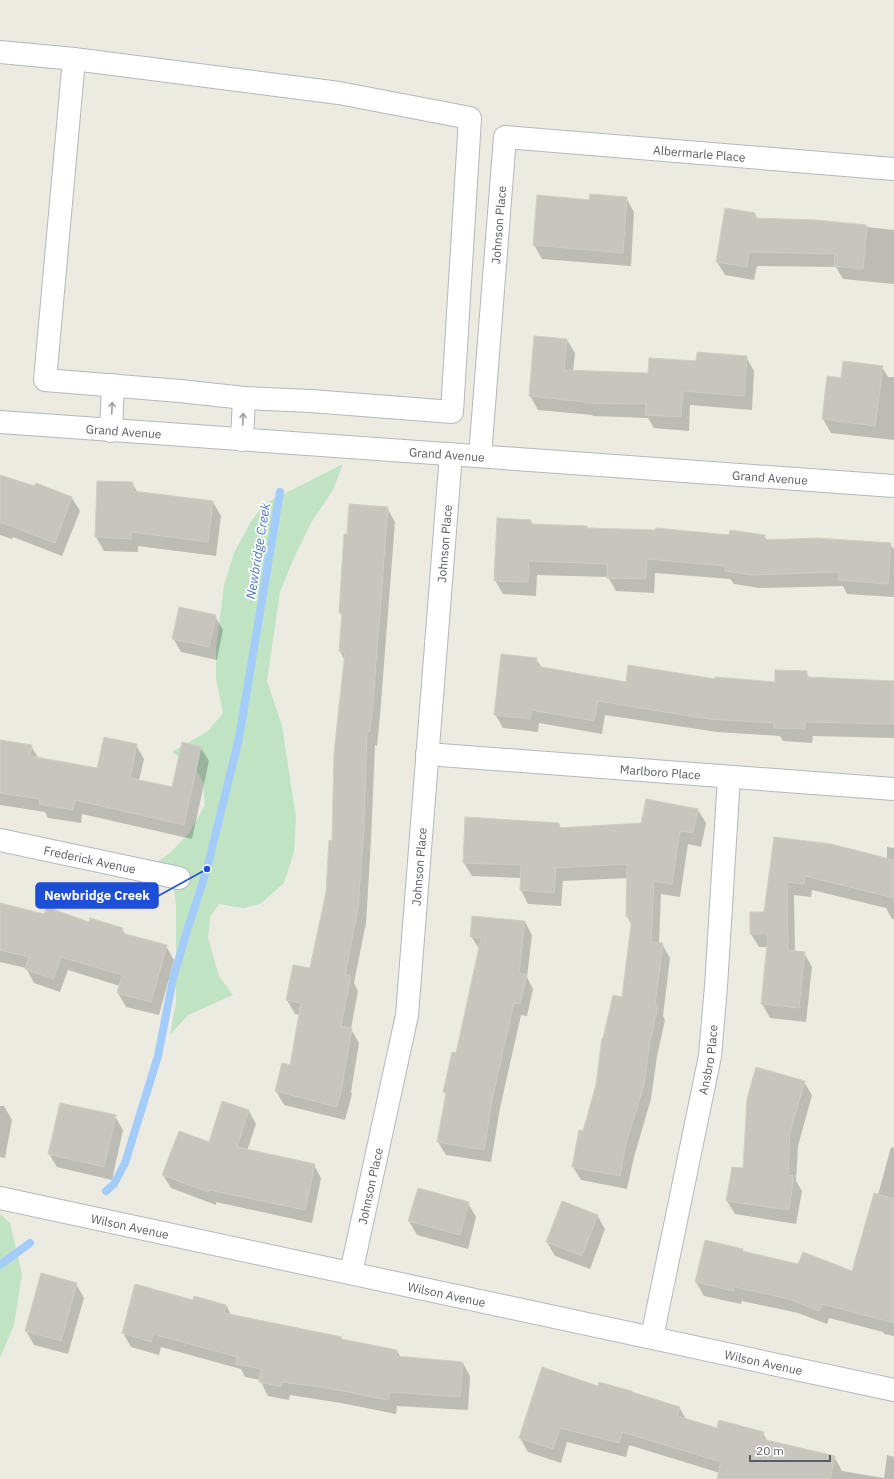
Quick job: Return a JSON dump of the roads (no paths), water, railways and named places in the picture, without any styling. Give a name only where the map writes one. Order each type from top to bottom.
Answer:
[{"type":"street","points":[[0,52],[74,59],[339,93],[470,118],[452,412],[311,401],[244,398],[45,380],[74,59]]},
{"type":"street","name":"Albermarle Place","points":[[505,138],[894,169]]},
{"type":"street","name":"Johnson Place","points":[[480,456],[505,138]]},
{"type":"street","points":[[111,431],[113,385]]},
{"type":"street","points":[[242,440],[244,398]]},
{"type":"street","name":"Grand Avenue","points":[[0,422],[894,486]]},
{"type":"street","name":"Johnson Place","points":[[351,1273],[407,1015],[451,454]]},
{"type":"street","name":"Marlboro Place","points":[[427,754],[894,789]]},
{"type":"street","name":"Ansbro Place","points":[[652,1338],[710,1056],[716,986],[729,777]]},
{"type":"street","name":"Frederick Avenue","points":[[0,840],[179,878]]},
{"type":"street","name":"Wilson Avenue","points":[[0,1198],[894,1390]]},
{"type":"waterway","name":"Newbridge Creek","points":[[106,1191],[114,1184],[125,1163],[158,1056],[173,979],[207,869],[239,738],[280,492]]},
{"type":"waterway","name":"Newbridge Creek","points":[[0,1265],[30,1243]]},
{"type":"place","name":"Newbridge Creek","points":[[207,869]]}]
